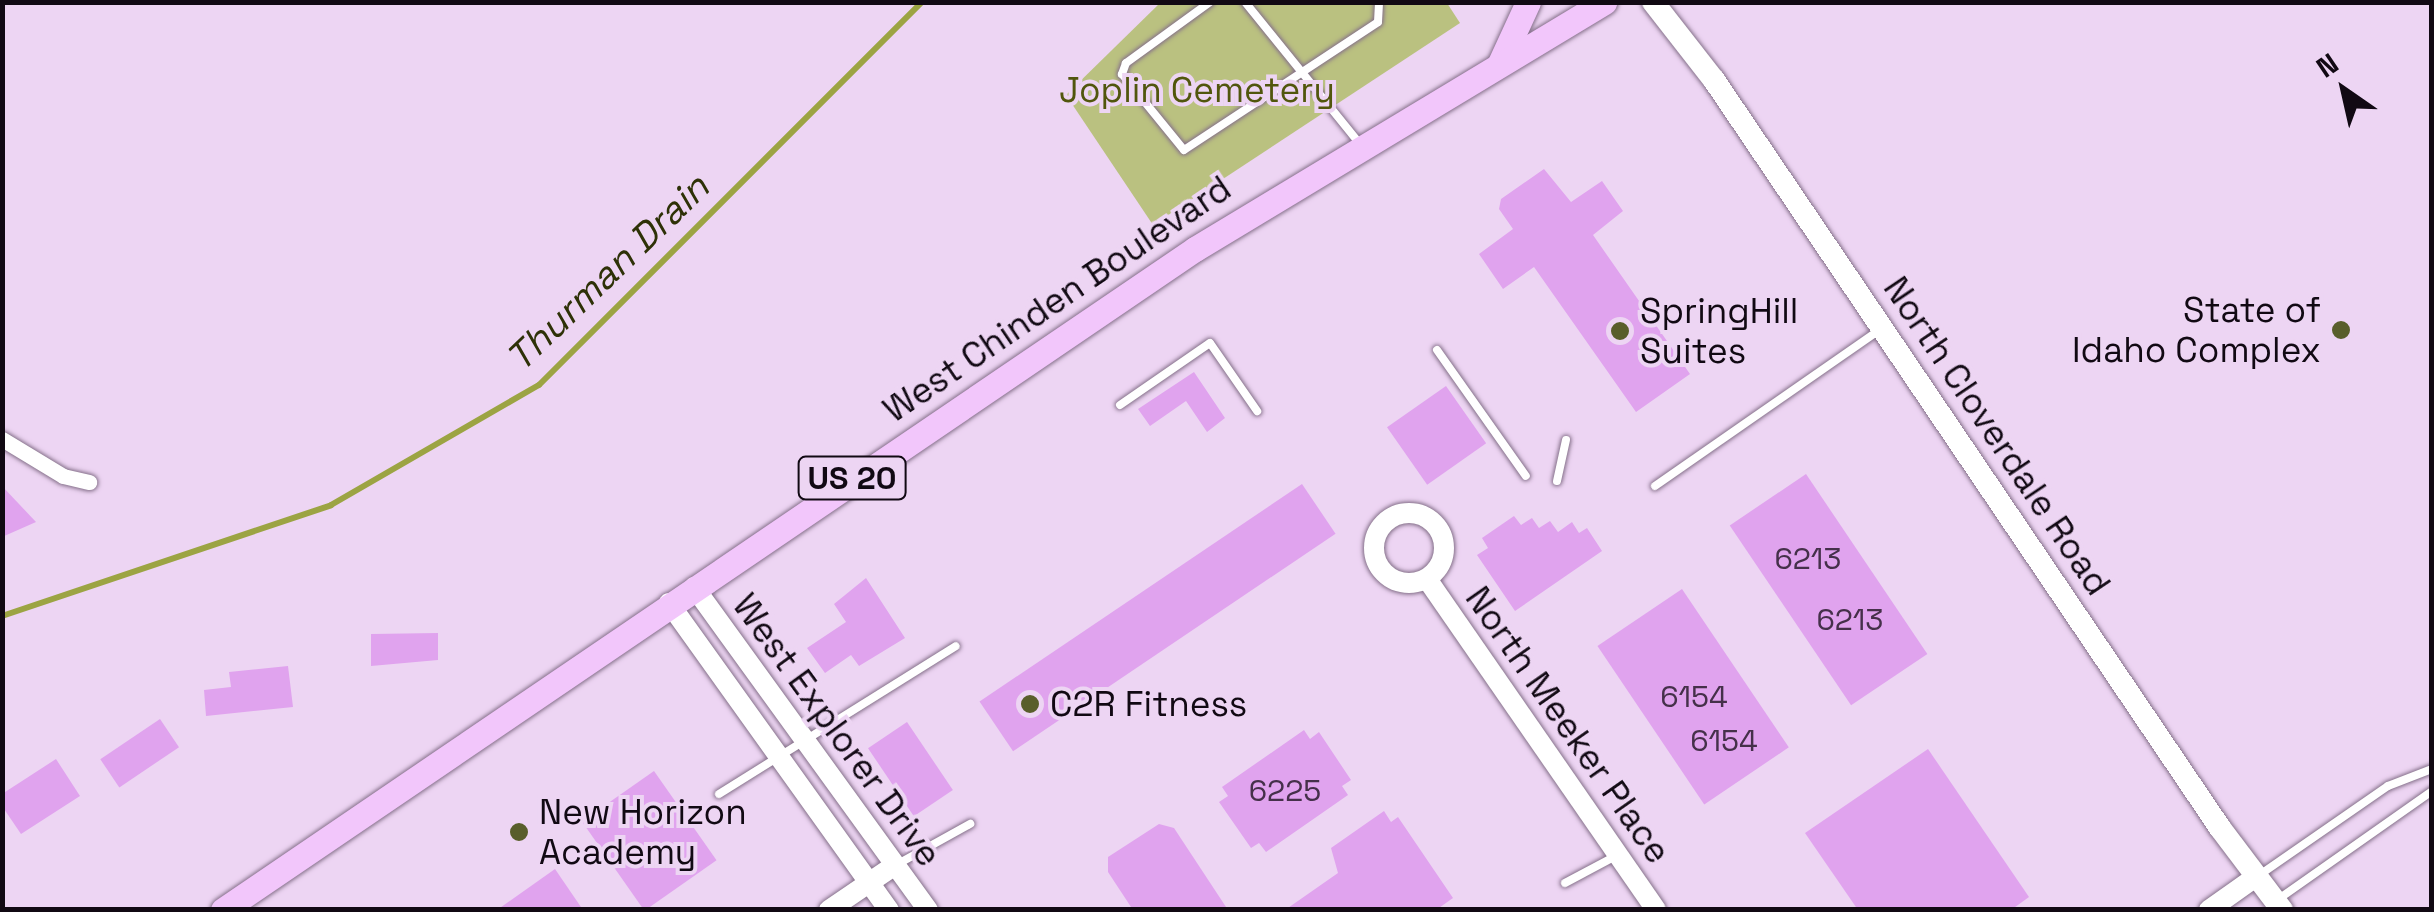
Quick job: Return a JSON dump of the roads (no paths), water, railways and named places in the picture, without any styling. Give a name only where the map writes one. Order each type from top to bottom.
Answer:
[{"type":"main road","points":[[1500,63],[1528,2]]},
{"type":"main road","name":"West Chinden Boulevard","points":[[223,910],[1034,355],[1360,144],[1604,2]]},
{"type":"main road","name":"North Cloverdale Road","points":[[1653,2],[1714,80],[2258,876],[2274,907]]},
{"type":"street","points":[[2,439],[62,476],[89,482]]},
{"type":"street","name":"North Meeker Place","points":[[1427,578],[1656,910]]},
{"type":"street","name":"West Explorer Drive","points":[[694,587],[892,867],[928,910]]},
{"type":"street","name":"West Explorer Drive","points":[[669,604],[866,885],[889,910]]},
{"type":"street","points":[[829,910],[892,867]]},
{"type":"street","points":[[2209,910],[2258,876]]},
{"type":"lane","points":[[1210,2],[1126,64],[1122,74],[1176,146],[1184,150],[1378,22],[1379,2]]},
{"type":"lane","points":[[1245,2],[1360,144]]},
{"type":"lane","points":[[1655,486],[1881,329]]},
{"type":"lane","points":[[1120,406],[1210,344],[1257,411]]},
{"type":"lane","points":[[1437,350],[1526,476]]},
{"type":"lane","points":[[1557,481],[1566,440]]},
{"type":"lane","points":[[719,794],[956,646]]},
{"type":"lane","points":[[2258,876],[2388,786],[2432,768]]},
{"type":"lane","points":[[2274,907],[2432,791]]},
{"type":"lane","points":[[892,867],[970,824]]},
{"type":"lane","points":[[1565,883],[1618,854]]},
{"type":"waterway","name":"Thurman Drain","points":[[2,616],[331,505],[539,385],[922,2]]},
{"type":"place","name":"State of Idaho Complex","points":[[2341,330]]},
{"type":"place","name":"SpringHill Suites","points":[[1620,331]]},
{"type":"place","name":"C2R Fitness","points":[[1030,704]]},
{"type":"place","name":"New Horizon Academy","points":[[519,832]]},
{"type":"park label","name":"Joplin Cemetery","points":[[1197,90]]}]
